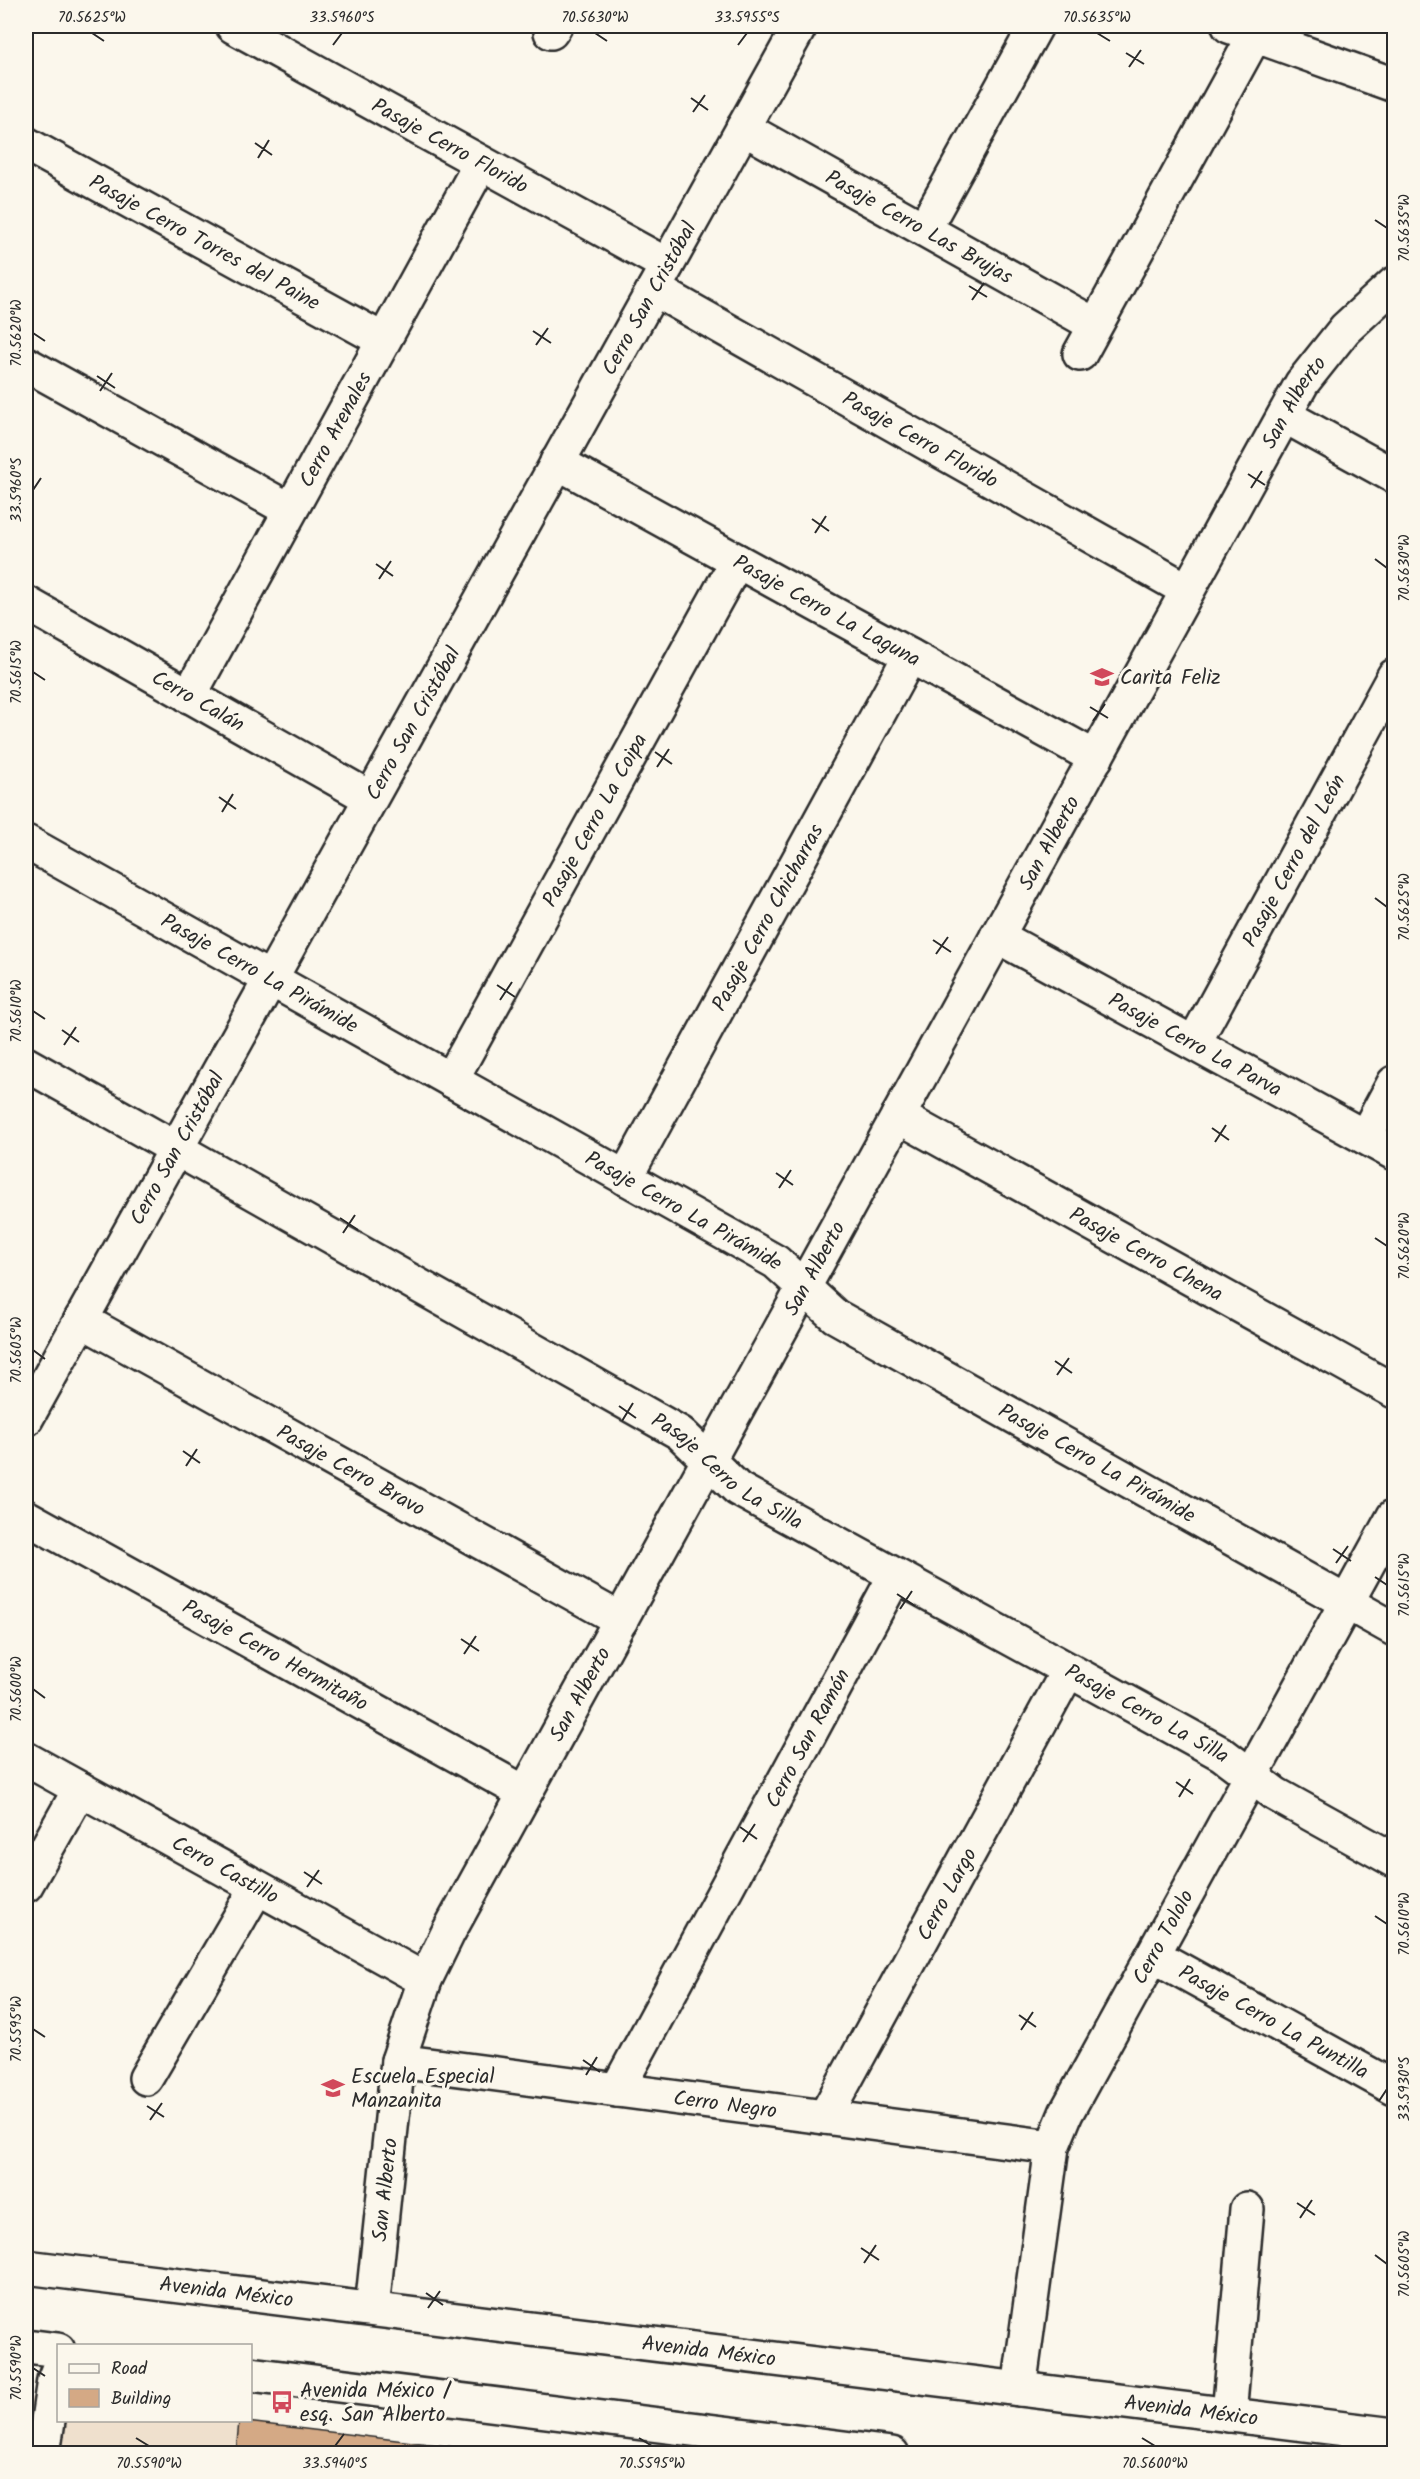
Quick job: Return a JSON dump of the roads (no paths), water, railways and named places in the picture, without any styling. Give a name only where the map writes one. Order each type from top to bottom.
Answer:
[{"type":"street","name":"Pasaje Cerro Florido","points":[[233,26],[481,163],[660,277],[1187,590]]},
{"type":"street","name":"Cerro San Cristóbal","points":[[26,1419],[800,26]]},
{"type":"street","points":[[924,230],[1036,26]]},
{"type":"street","points":[[1080,354],[1242,30],[1395,85]]},
{"type":"street","name":"Pasaje Cerro Las Brujas","points":[[743,128],[1095,325]]},
{"type":"street","name":"Pasaje Cerro Torres del Paine","points":[[26,144],[383,340]]},
{"type":"street","name":"Cerro Arenales","points":[[189,696],[481,163]]},
{"type":"street","name":"San Alberto","points":[[372,2309],[398,2061],[425,1980],[448,1933],[1302,383],[1345,329],[1395,284]]},
{"type":"street","points":[[26,364],[290,510]]},
{"type":"street","points":[[1285,416],[1395,476]]},
{"type":"street","name":"Pasaje Cerro La Laguna","points":[[557,462],[1096,758]]},
{"type":"street","name":"Pasaje Cerro La Coipa","points":[[451,1080],[737,561]]},
{"type":"street","name":"Cerro Calán","points":[[26,603],[370,798]]},
{"type":"street","name":"Pasaje Cerro Chicharras","points":[[625,1178],[910,656]]},
{"type":"street","name":"Pasaje Cerro del León","points":[[1194,1043],[1395,676]]},
{"type":"street","name":"Pasaje Cerro La Pirámide","points":[[26,842],[776,1262],[835,1316],[1395,1629]]},
{"type":"street","name":"Pasaje Cerro La Parva","points":[[997,936],[1395,1153]]},
{"type":"street","name":"Pasaje Cerro La Silla","points":[[26,1064],[680,1433],[738,1489],[1222,1755],[1275,1794],[1395,1860]]},
{"type":"street","points":[[1365,1137],[1395,1083]]},
{"type":"street","name":"Pasaje Cerro Chena","points":[[898,1116],[1395,1391]]},
{"type":"street","name":"Pasaje Cerro Bravo","points":[[81,1320],[621,1620]]},
{"type":"street","name":"Cerro Tololo","points":[[1020,2390],[1052,2147],[1066,2113],[1395,1516]]},
{"type":"street","name":"Pasaje Cerro Hermitaño","points":[[26,1517],[525,1793]]},
{"type":"street","name":"Cerro San Ramón","points":[[617,2090],[896,1576]]},
{"type":"street","name":"Cerro Largo","points":[[825,2117],[1068,1671]]},
{"type":"street","name":"Cerro Castillo","points":[[26,1759],[425,1980]]},
{"type":"street","points":[[26,1885],[80,1789]]},
{"type":"street","points":[[146,2078],[257,1888]]},
{"type":"street","name":"Pasaje Cerro La Puntilla","points":[[1153,1954],[1395,2088]]},
{"type":"street","name":"Cerro Negro","points":[[398,2061],[1052,2147]]},
{"type":"street","points":[[1229,2415],[1247,2209]]},
{"type":"street","name":"Avenida México","points":[[26,2267],[1395,2435]]},
{"type":"street","points":[[26,2346],[57,2350]]},
{"type":"street","points":[[43,2454],[57,2372]]},
{"type":"street","points":[[252,2374],[793,2447],[892,2454]]},
{"type":"place","name":"Carita Feliz","points":[[1102,677]]},
{"type":"place","name":"Escuela Especial Manzanita","points":[[333,2088]]},
{"type":"place","name":"Avenida México / esq. San Alberto","points":[[282,2402]]}]
